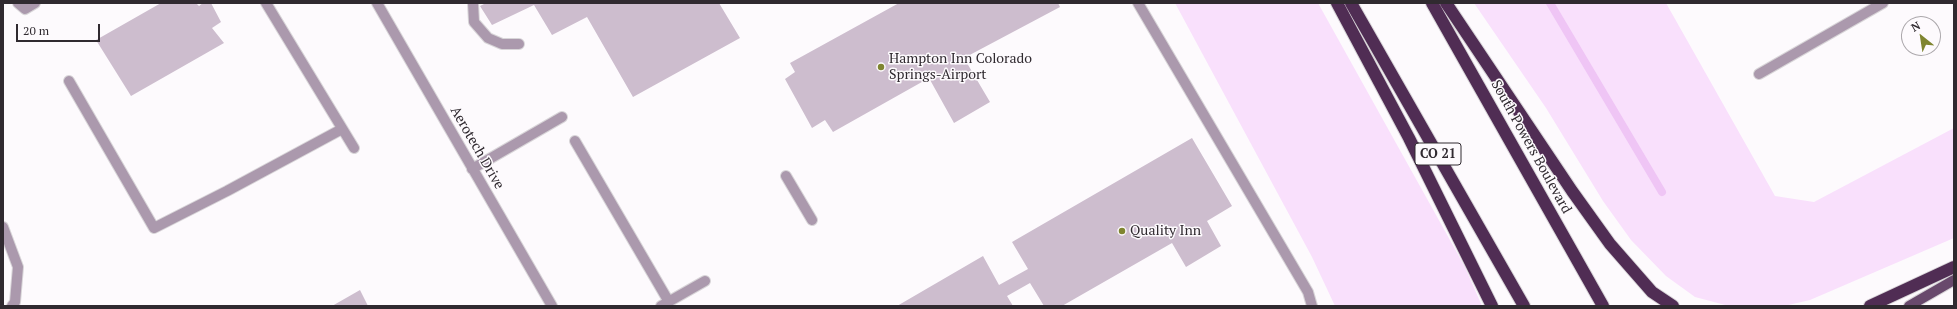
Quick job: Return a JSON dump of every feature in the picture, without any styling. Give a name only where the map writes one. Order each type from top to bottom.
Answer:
[{"type":"highway","points":[[1337,3],[1409,138],[1492,306]]},
{"type":"highway","name":"CO 21","points":[[1351,3],[1524,306]]},
{"type":"highway","name":"South Powers Boulevard","points":[[1432,3],[1603,306]]},
{"type":"highway","points":[[1446,3],[1572,191],[1610,244],[1652,292],[1673,306]]},
{"type":"highway","points":[[1870,306],[1954,267]]},
{"type":"main road","points":[[1909,306],[1954,280]]},
{"type":"street","points":[[18,3],[25,9],[35,3]]},
{"type":"street","points":[[266,3],[354,148]]},
{"type":"street","name":"Aerotech Drive","points":[[377,3],[552,306]]},
{"type":"street","points":[[473,3],[474,22],[488,38],[502,44],[519,44]]},
{"type":"street","points":[[1138,3],[1308,292],[1312,306]]},
{"type":"street","points":[[1759,74],[1883,3]]},
{"type":"street","points":[[69,82],[154,228],[227,191],[342,129]]},
{"type":"street","points":[[472,168],[562,117]]},
{"type":"street","points":[[576,141],[665,304],[706,281]]},
{"type":"street","points":[[786,176],[812,220]]},
{"type":"street","points":[[3,227],[18,267],[15,302],[12,306]]},
{"type":"shaded area","points":[[1175,3],[1318,3],[1465,267],[1482,306],[1335,306],[1312,257]]},
{"type":"shaded area","points":[[1474,3],[1666,3],[1775,196],[1814,202],[1954,128],[1954,238],[1810,300],[1784,306],[1729,306],[1695,297],[1666,276],[1631,240],[1603,201],[1546,108]]},
{"type":"building","points":[[161,3],[196,3],[199,6],[203,3],[211,3],[221,22],[212,28],[224,43],[131,96],[96,40]]},
{"type":"building","points":[[486,3],[719,3],[740,38],[633,97],[587,17],[552,35],[534,5],[492,25],[480,6]]},
{"type":"building","name":"Hampton Inn Colorado Springs-Airport","points":[[899,3],[1058,3],[1060,7],[964,58],[990,102],[954,123],[929,78],[833,132],[825,120],[812,128],[785,79],[795,72],[790,63]]},
{"type":"building","name":"Quality Inn","points":[[1192,138],[1232,206],[1207,221],[1221,246],[1186,267],[1172,243],[1062,306],[1044,306],[1030,283],[1007,296],[1013,306],[897,306],[983,256],[999,285],[1028,269],[1012,242]]},
{"type":"building","points":[[360,290],[368,306],[332,306]]},
{"type":"waterway","points":[[1550,3],[1662,192]]},
{"type":"place","name":"Hampton Inn Colorado Springs-Airport","points":[[881,67]]},
{"type":"place","name":"Quality Inn","points":[[1122,231]]}]
